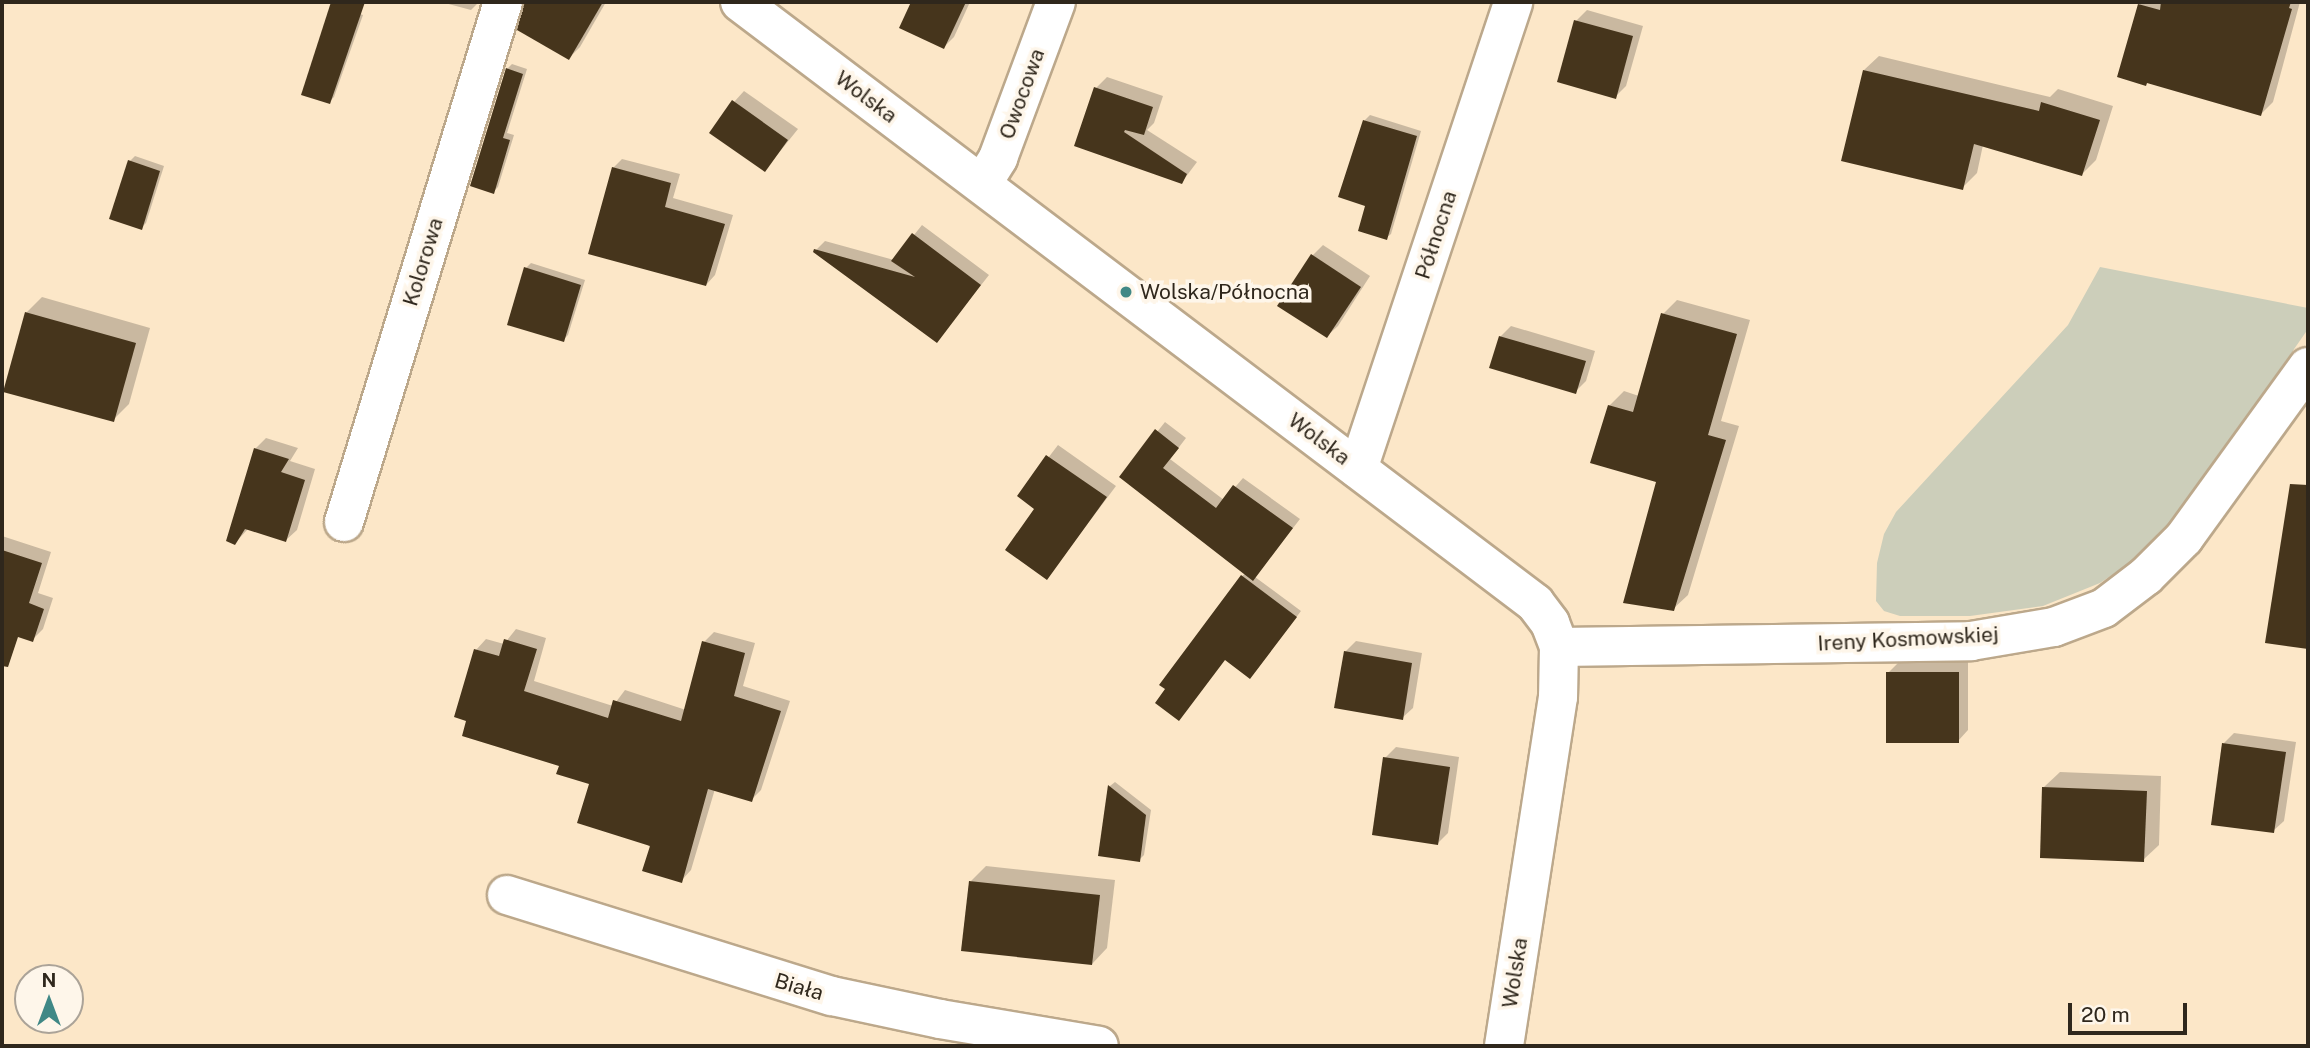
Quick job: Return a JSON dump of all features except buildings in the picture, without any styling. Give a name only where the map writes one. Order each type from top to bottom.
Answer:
[{"type":"street","name":"Kolorowa","points":[[344,522],[503,2]]},
{"type":"street","name":"Wolska","points":[[740,2],[1535,603],[1550,623],[1559,647],[1558,697],[1504,1046]]},
{"type":"street","name":"Owocowa","points":[[982,184],[998,158],[1056,2]]},
{"type":"street","name":"Północna","points":[[1358,469],[1513,2]]},
{"type":"street","name":"Ireny Kosmowskiej","points":[[1559,647],[1959,641],[2054,627],[2104,608],[2146,576],[2184,538],[2308,368]]},
{"type":"street","name":"Biała","points":[[507,895],[832,996],[940,1019],[1099,1046]]},
{"type":"green space","points":[[2100,267],[2308,308],[2308,329],[2188,502],[2145,553],[2100,583],[2043,606],[1970,616],[1900,616],[1884,611],[1876,601],[1877,563],[1884,534],[1896,512],[2068,325]]},
{"type":"place","name":"Wolska/Północna","points":[[1126,292]]}]
